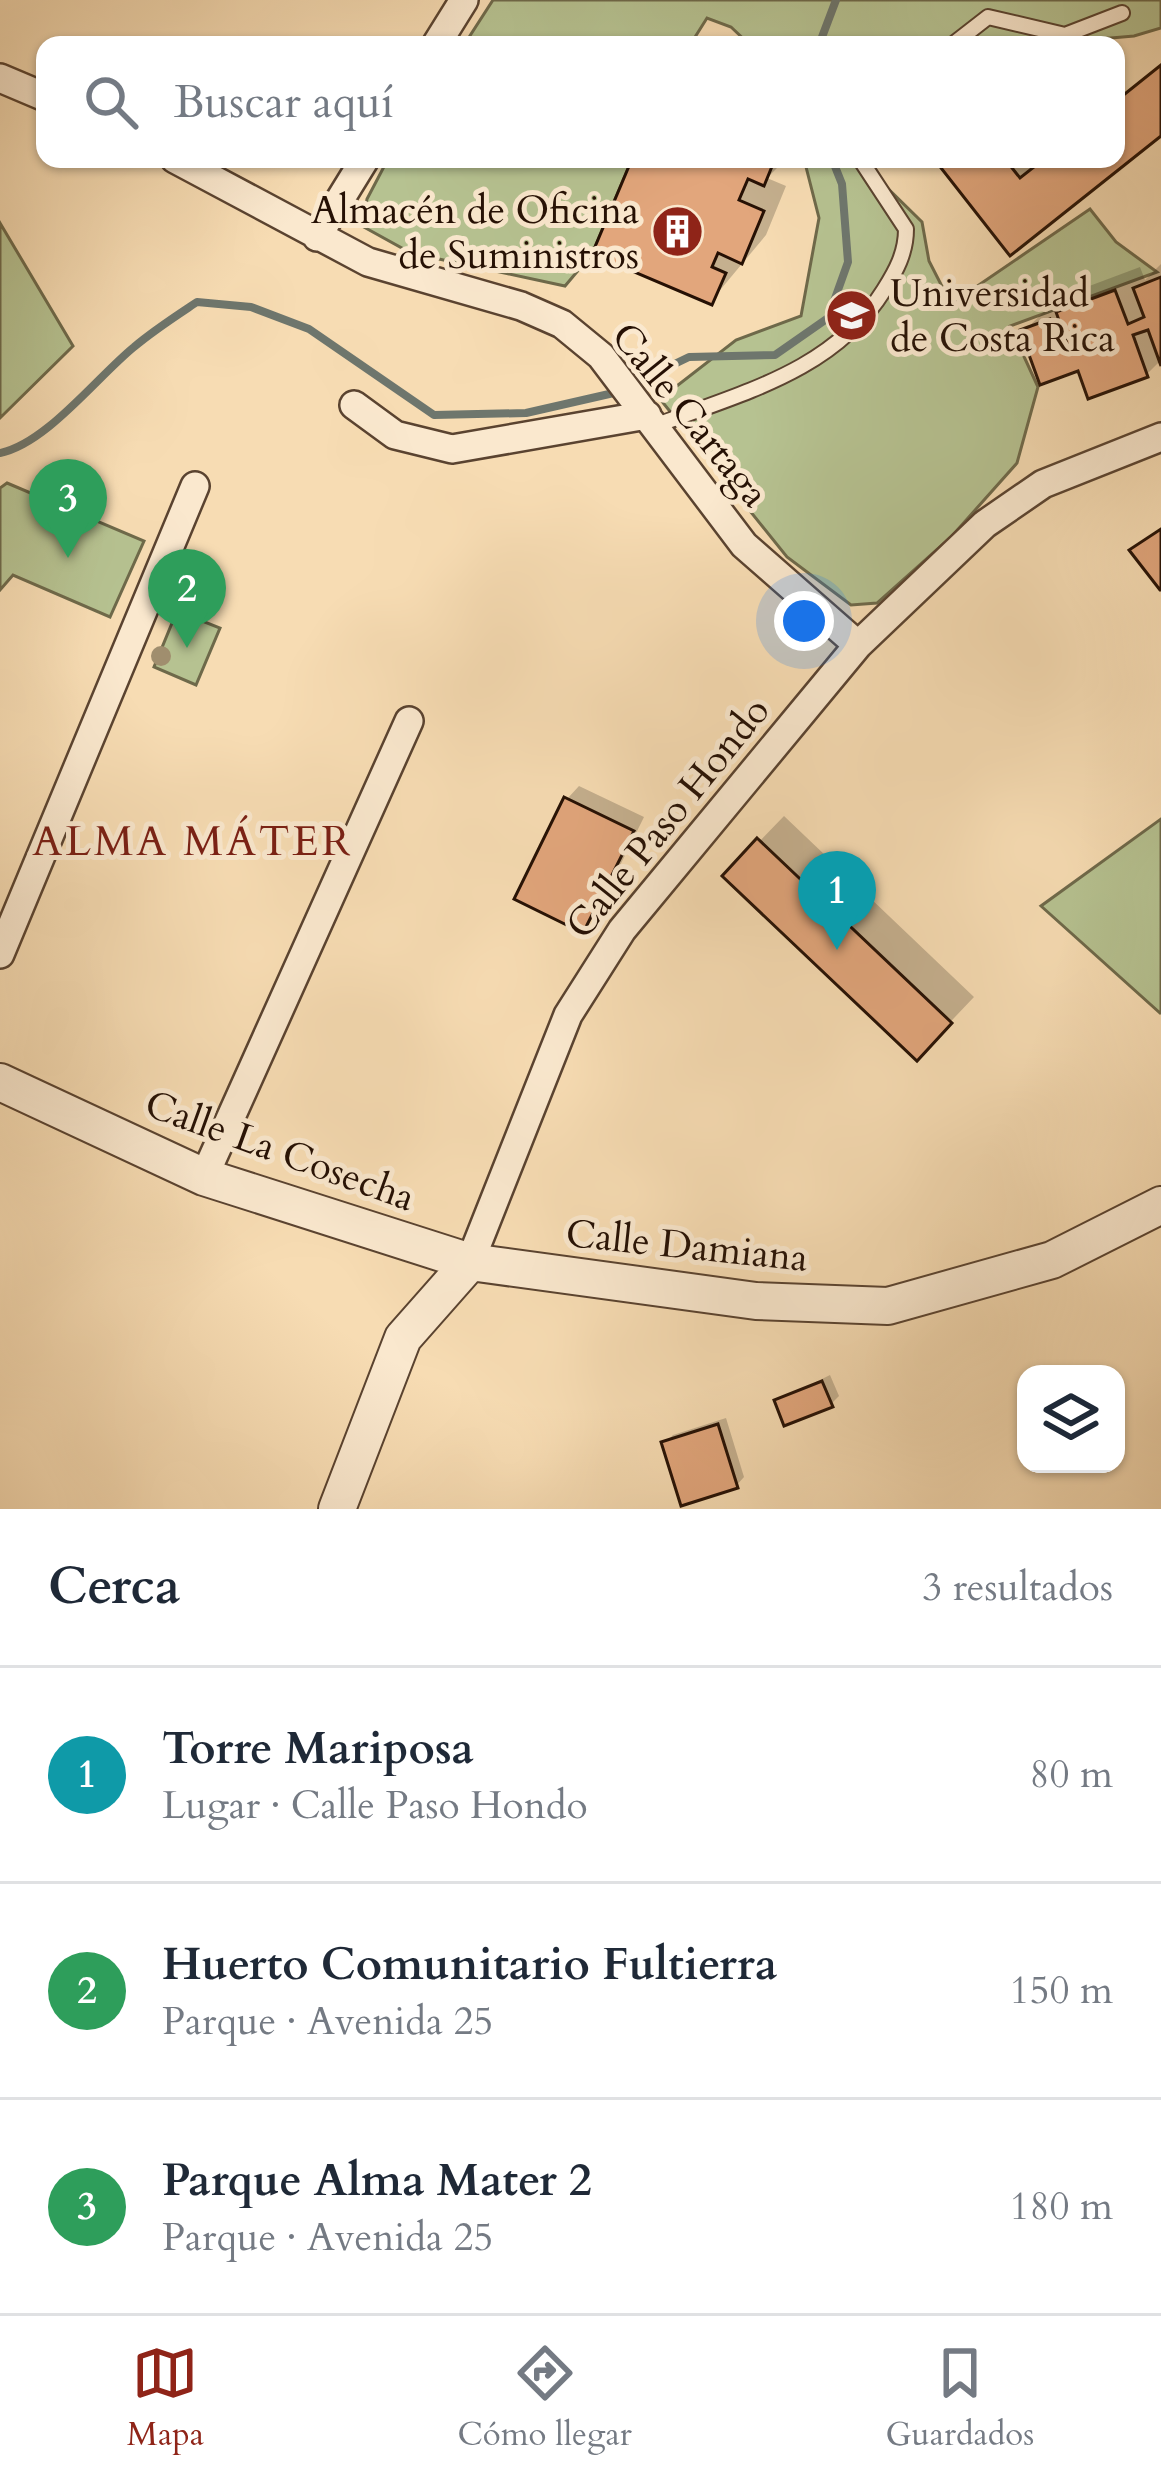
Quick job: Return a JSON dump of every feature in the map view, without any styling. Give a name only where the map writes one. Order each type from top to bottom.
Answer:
[{"type":"street","points":[[442,36],[464,0]]},
{"type":"street","points":[[0,78],[36,93]]},
{"type":"street","name":"Calle Cartaga","points":[[191,168],[368,262],[521,306],[562,324],[602,356],[744,545],[858,645]]},
{"type":"street","points":[[317,237],[359,168]]},
{"type":"street","points":[[354,405],[394,435],[452,449],[651,420]]},
{"type":"street","name":"Calle Paso Hondo","points":[[470,1262],[568,1016],[600,964],[622,930],[858,645],[985,524],[1043,484],[1161,437]]},
{"type":"street","points":[[0,954],[195,486]]},
{"type":"street","points":[[204,1177],[409,721]]},
{"type":"street","name":"Calle La Cosecha","points":[[0,1082],[204,1177],[470,1262]]},
{"type":"street","name":"Calle Damiana","points":[[470,1262],[756,1301],[888,1306],[1052,1261],[1161,1205]]},
{"type":"street","points":[[338,1509],[403,1338],[470,1262]]},
{"type":"lane","points":[[964,36],[988,17],[1065,35],[1122,13]]},
{"type":"lane","points":[[651,420],[826,356],[874,305],[902,257],[906,230],[866,168]]},
{"type":"green space","points":[[493,0],[1161,0],[1161,28],[1125,37],[740,36],[707,18],[696,36],[470,36]]},
{"type":"green space","points":[[383,168],[628,168],[592,254],[565,286],[411,253],[362,226],[367,199]]},
{"type":"green space","points":[[806,168],[867,168],[922,222],[929,261],[951,304],[1090,209],[1116,242],[1157,272],[1010,326],[1038,387],[1017,463],[952,536],[877,603],[851,605],[787,557],[660,399],[736,340],[801,316],[819,218]]},
{"type":"green space","points":[[0,223],[73,346],[0,418]]},
{"type":"green space","points":[[7,483],[144,541],[110,617],[13,575],[0,590],[0,488]]},
{"type":"green space","points":[[177,611],[220,628],[196,685],[154,667]]},
{"type":"green space","points":[[1161,819],[1161,1012],[1160,1013],[1041,906]]},
{"type":"building","points":[[1161,65],[1161,136],[1125,165],[1125,94]]},
{"type":"building","name":"Almacén de Oficina de Suministros","points":[[628,168],[771,168],[764,186],[748,179],[739,200],[764,211],[742,264],[718,253],[712,267],[726,273],[712,305],[592,254]]},
{"type":"building","points":[[941,168],[1012,168],[1020,178],[1033,168],[1121,168],[1010,256]]},
{"type":"building","points":[[1161,277],[1161,366],[1148,330],[1133,335],[1148,377],[1088,399],[1078,371],[1040,385],[1020,330],[1050,319],[1061,349],[1068,346],[1056,312],[1115,290],[1128,324],[1144,317],[1133,288]]},
{"type":"building","points":[[1161,529],[1161,590],[1160,590],[1129,550]]},
{"type":"building","points":[[564,797],[634,831],[583,933],[514,899]]},
{"type":"building","points":[[757,838],[952,1023],[917,1061],[722,876]]},
{"type":"building","points":[[822,1381],[833,1407],[784,1426],[774,1400]]},
{"type":"building","points":[[718,1424],[738,1488],[681,1506],[661,1442]]},
{"type":"waterway","points":[[822,36],[836,0]]},
{"type":"waterway","points":[[631,385],[689,357],[775,355],[828,318],[848,262],[842,184],[836,168]]},
{"type":"waterway","points":[[0,453],[35,437],[134,347],[197,302],[251,307],[309,329],[434,415],[526,413],[618,392]]},
{"type":"place","name":"Almacén de Oficina de Suministros","points":[[678,232]]},
{"type":"place","name":"Universidad de Costa Rica","points":[[851,315]]},
{"type":"place","name":"Parque Alma Mater 2","points":[[68,558]]},
{"type":"place","name":"Huerto Comunitario Fultierra","points":[[187,648]]},
{"type":"place","name":"Torre Mariposa","points":[[837,950]]},
{"type":"district","name":"ALMA MÁTER","points":[[193,841]]}]
